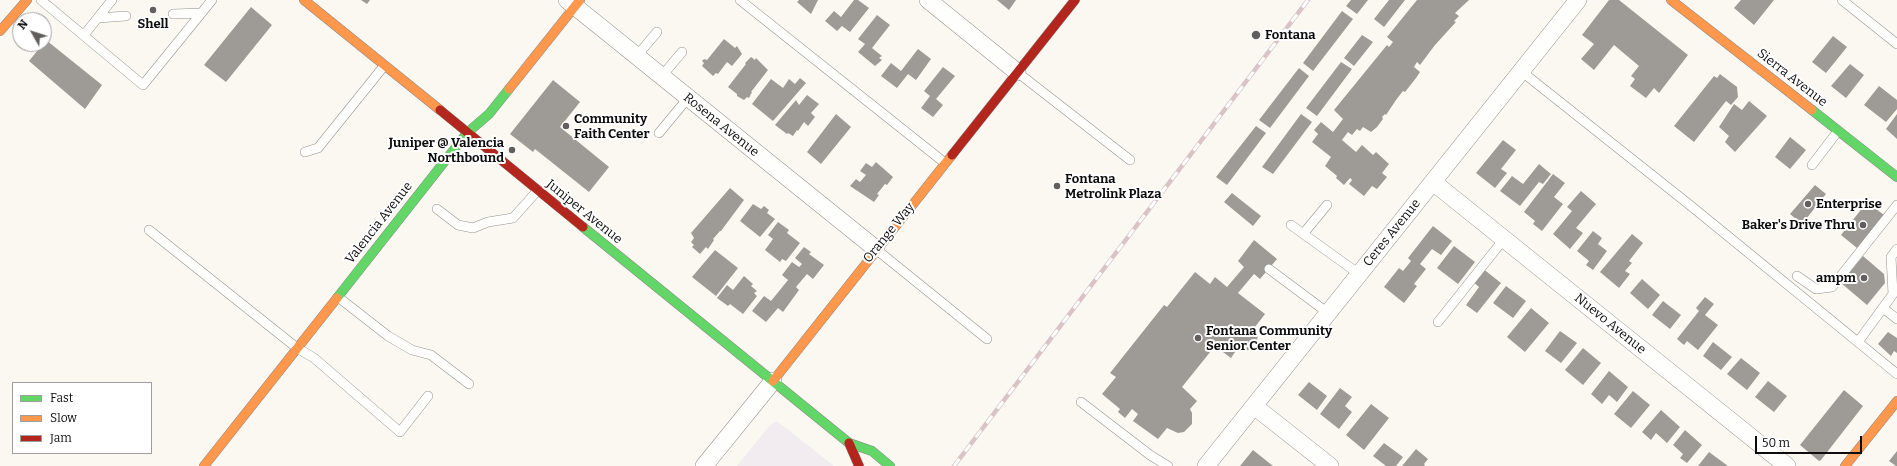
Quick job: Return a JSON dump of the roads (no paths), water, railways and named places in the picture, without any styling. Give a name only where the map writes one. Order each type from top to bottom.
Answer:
[{"type":"street","name":"Juniper Avenue","points":[[304,0],[849,443],[872,451],[890,466]]},
{"type":"street","points":[[928,0],[1017,72]]},
{"type":"street","name":"Orange Way","points":[[704,466],[1074,0]]},
{"type":"street","name":"Ceres Avenue","points":[[1206,466],[1578,0]]},
{"type":"street","name":"Sierra Avenue","points":[[1671,0],[1897,177]]},
{"type":"street","name":"Rosena Avenue","points":[[574,2],[636,57],[876,249]]},
{"type":"street","name":"Valencia Avenue","points":[[204,466],[467,133],[489,114],[574,2]]},
{"type":"street","points":[[0,31],[24,3]]},
{"type":"street","name":"Nuevo Avenue","points":[[1432,182],[1787,466]]},
{"type":"street","points":[[1845,466],[1897,401]]},
{"type":"street","points":[[1254,406],[1330,466]]},
{"type":"street","name":"Juniper Avenue","points":[[849,443],[859,466]]},
{"type":"lane","points":[[14,0],[24,3]]},
{"type":"lane","points":[[41,0],[143,85],[201,13],[207,1]]},
{"type":"lane","points":[[84,35],[112,0]]},
{"type":"lane","points":[[740,0],[945,163]]},
{"type":"lane","points":[[1842,0],[1897,44]]},
{"type":"lane","points":[[173,14],[201,13]]},
{"type":"lane","points":[[98,18],[126,16]]},
{"type":"lane","points":[[636,57],[657,32]]},
{"type":"lane","points":[[661,77],[682,52]]},
{"type":"lane","points":[[305,152],[318,148],[384,66]]},
{"type":"lane","points":[[1521,71],[1897,374]]},
{"type":"lane","points":[[1017,72],[1130,160]]},
{"type":"lane","points":[[659,134],[688,98]]},
{"type":"lane","points":[[1812,165],[1838,131]]},
{"type":"lane","points":[[437,209],[458,225],[473,228],[488,222],[513,218],[538,190]]},
{"type":"lane","points":[[1303,234],[1327,205]]},
{"type":"lane","points":[[1797,276],[1816,289],[1832,287],[1897,205]]},
{"type":"lane","points":[[1291,225],[1359,274]]},
{"type":"lane","points":[[149,230],[297,348],[314,358],[400,432],[428,396]]},
{"type":"lane","points":[[1438,322],[1504,239]]},
{"type":"lane","points":[[876,249],[987,339]]},
{"type":"lane","points":[[1858,342],[1893,294],[1891,256],[1897,249]]},
{"type":"lane","points":[[1269,269],[1328,313]]},
{"type":"lane","points":[[338,297],[394,340],[412,350],[431,355],[469,384]]},
{"type":"lane","points":[[1883,308],[1897,319]]},
{"type":"lane","points":[[1081,402],[1150,455],[1168,466]]},
{"type":"railway","points":[[954,466],[1308,0]]},
{"type":"place","name":"Shell","points":[[153,10]]},
{"type":"place","name":"Fontana","points":[[1256,35]]},
{"type":"place","name":"Community Faith Center","points":[[566,126]]},
{"type":"place","name":"Juniper @ Valencia Northbound","points":[[512,150]]},
{"type":"place","name":"Fontana Metrolink Plaza","points":[[1057,186]]},
{"type":"place","name":"Enterprise","points":[[1808,204]]},
{"type":"place","name":"Baker's Drive Thru","points":[[1863,225]]},
{"type":"place","name":"ampm","points":[[1864,278]]},
{"type":"place","name":"Fontana Community Senior Center","points":[[1198,338]]}]
